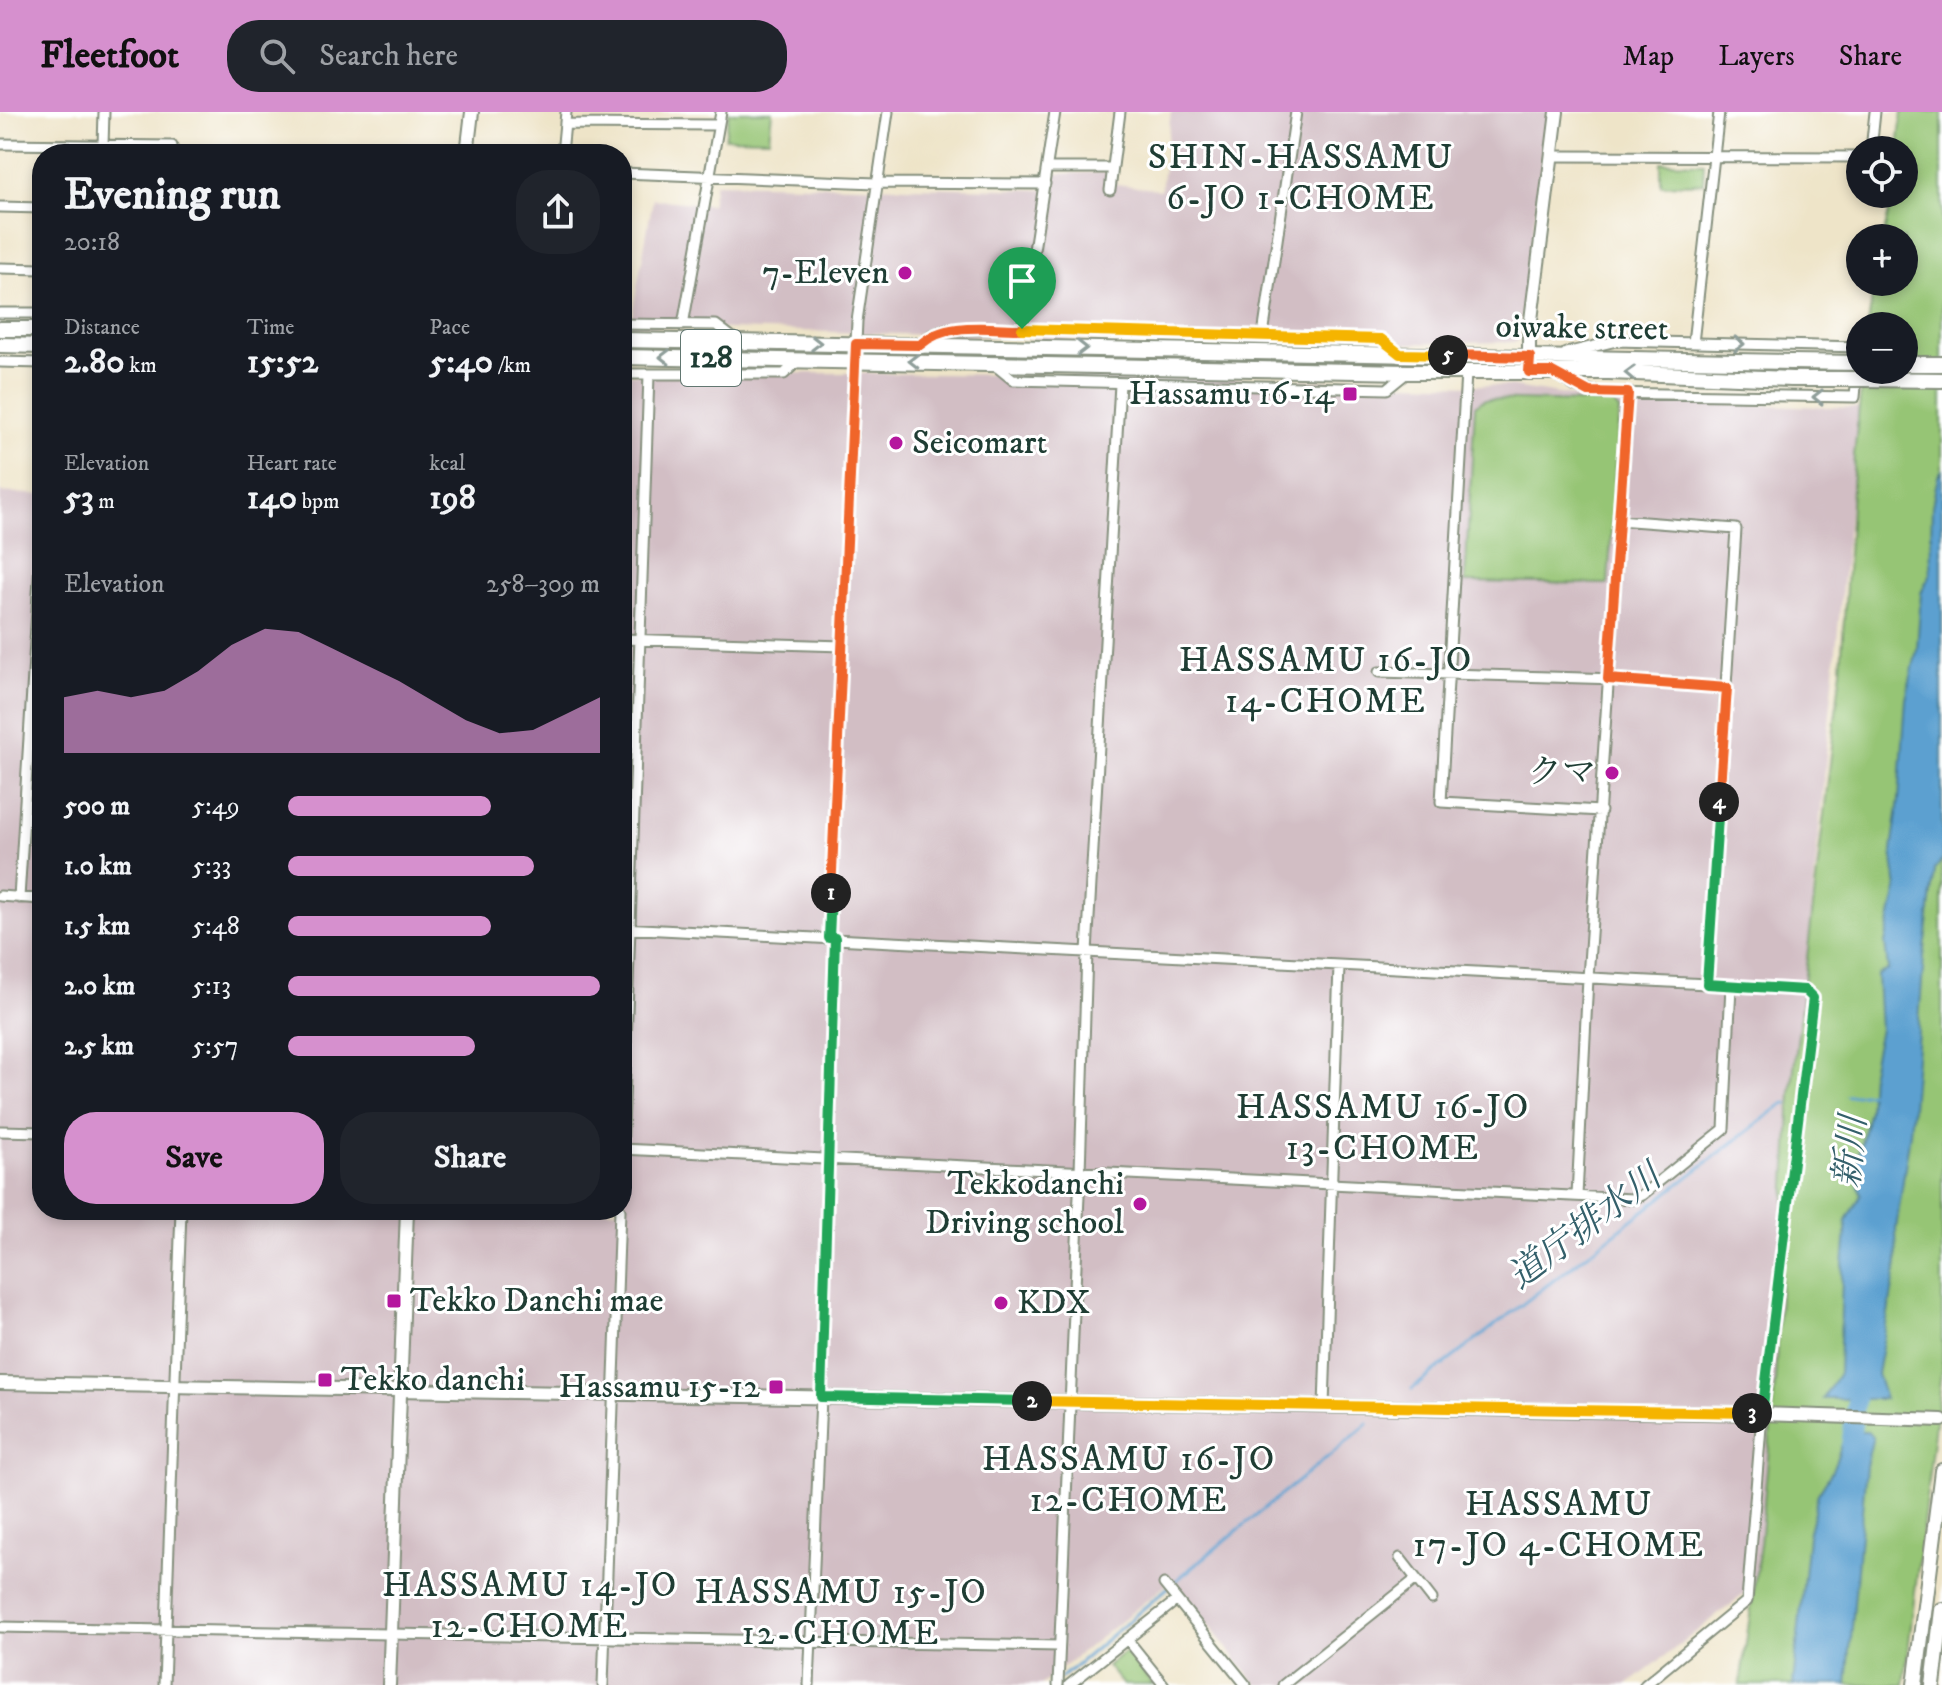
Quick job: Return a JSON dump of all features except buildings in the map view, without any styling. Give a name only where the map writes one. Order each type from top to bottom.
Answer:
[{"type":"main road","points":[[0,329],[32,329]]},
{"type":"main road","name":"128","points":[[632,340],[920,345]]},
{"type":"main road","points":[[0,345],[32,346]]},
{"type":"main road","name":"oiwake street","points":[[920,345],[1400,354],[1529,364],[1846,363]]},
{"type":"main road","name":"128","points":[[632,357],[1466,373],[1529,364]]},
{"type":"main road","name":"oiwake street","points":[[1551,364],[1792,379],[1942,380]]},
{"type":"main road","points":[[1918,364],[1942,364]]},
{"type":"main road","points":[[1915,1685],[1942,1471]]},
{"type":"main road","points":[[1933,1685],[1942,1610]]},
{"type":"street","points":[[103,144],[104,112]]},
{"type":"street","points":[[468,144],[472,112]]},
{"type":"street","points":[[563,144],[566,112]]},
{"type":"street","points":[[683,325],[721,112]]},
{"type":"street","points":[[809,1685],[821,1397],[832,938],[856,344],[888,112]]},
{"type":"street","points":[[1022,329],[1055,112]]},
{"type":"street","points":[[1110,190],[1120,112]]},
{"type":"street","points":[[1263,335],[1296,112]]},
{"type":"street","points":[[1529,364],[1529,336],[1557,112]]},
{"type":"street","points":[[1693,343],[1719,112]]},
{"type":"street","points":[[1872,136],[1875,112]]},
{"type":"street","points":[[565,124],[718,125]]},
{"type":"street","points":[[0,144],[32,145]]},
{"type":"street","points":[[1552,156],[1846,157]]},
{"type":"street","points":[[1047,168],[1112,168]]},
{"type":"street","points":[[632,173],[876,183],[1045,184]]},
{"type":"street","points":[[0,207],[32,208]]},
{"type":"street","points":[[0,268],[32,269]]},
{"type":"street","points":[[0,313],[32,313]]},
{"type":"street","points":[[632,324],[716,325],[738,342]]},
{"type":"street","points":[[920,345],[931,335],[945,330],[1022,329],[1381,339],[1400,354]]},
{"type":"street","points":[[1551,364],[1616,341],[1846,347]]},
{"type":"street","points":[[632,374],[784,374],[799,360]]},
{"type":"street","points":[[0,362],[32,363]]},
{"type":"street","points":[[992,363],[1013,380],[1120,384],[1387,389],[1408,372]]},
{"type":"street","points":[[1551,364],[1589,392],[1855,397],[1857,384]]},
{"type":"street","points":[[1466,373],[1441,802],[1601,811]]},
{"type":"street","points":[[632,795],[649,375]]},
{"type":"street","points":[[1058,1685],[1087,952],[1120,384]]},
{"type":"street","points":[[1577,1196],[1588,978],[1628,393]]},
{"type":"street","points":[[1618,520],[1736,529],[1707,984]]},
{"type":"street","points":[[632,639],[843,646]]},
{"type":"street","points":[[1379,672],[1608,679],[1727,688]]},
{"type":"street","points":[[19,898],[32,690]]},
{"type":"street","points":[[0,896],[32,899]]},
{"type":"street","points":[[632,928],[1805,990],[1813,998],[1762,1414],[1747,1601],[1645,1685]]},
{"type":"street","points":[[1324,1406],[1339,966]]},
{"type":"street","points":[[632,1149],[1633,1199],[1724,1129],[1731,986]]},
{"type":"street","points":[[0,1131],[32,1132]]},
{"type":"street","points":[[164,1685],[181,1220]]},
{"type":"street","points":[[389,1685],[407,1220]]},
{"type":"street","points":[[603,1685],[620,1220]]},
{"type":"street","points":[[0,1383],[1779,1414],[1942,1420]]},
{"type":"street","points":[[1400,1558],[1432,1599]]},
{"type":"street","points":[[1283,1685],[1416,1579]]},
{"type":"street","points":[[1164,1584],[1246,1685]]},
{"type":"street","points":[[1069,1685],[1176,1598]]},
{"type":"street","points":[[0,1627],[1059,1646]]},
{"type":"street","points":[[1127,1639],[1164,1685]]},
{"type":"shaded area","points":[[1171,112],[1549,112],[1518,342],[1373,344],[1096,340],[632,326],[653,199],[711,205],[715,183],[1050,190],[1052,174],[1116,172],[1116,184],[1161,190]]},
{"type":"shaded area","points":[[632,374],[1197,377],[1508,386],[1596,400],[1859,408],[1805,977],[1827,978],[1757,1584],[1628,1685],[1257,1685],[1172,1580],[1041,1685],[0,1685],[0,492],[32,494],[32,1220],[632,1220]]},
{"type":"green space","points":[[729,112],[772,112],[769,139],[725,138]]},
{"type":"green space","points":[[1902,112],[1942,112],[1942,1364],[1904,1685],[1740,1685],[1760,1545],[1775,1383],[1791,1094],[1841,669],[1854,455],[1862,384],[1918,384],[1918,312],[1870,312],[1872,296],[1918,296],[1918,224],[1886,224],[1890,208],[1918,208],[1918,136],[1899,136]]},
{"type":"green space","points":[[1661,162],[1704,163],[1703,183],[1661,185]]},
{"type":"green space","points":[[1485,399],[1612,403],[1619,410],[1608,584],[1465,582],[1475,406]]},
{"type":"green space","points":[[1127,1653],[1153,1685],[1123,1685],[1107,1666]]},
{"type":"water","points":[[1942,470],[1942,859],[1935,870],[1924,957],[1910,1133],[1896,1229],[1897,1265],[1877,1374],[1885,1399],[1823,1399],[1839,1373],[1847,1220],[1861,1195],[1855,1170],[1869,1110],[1871,1071],[1880,1029],[1877,975],[1888,970],[1885,943],[1897,889],[1892,851],[1906,699],[1917,649],[1921,593],[1930,574],[1932,506]]},
{"type":"water","points":[[1847,1431],[1867,1431],[1873,1436],[1866,1466],[1847,1685],[1793,1685],[1808,1536],[1818,1494],[1831,1473]]},
{"type":"waterway","name":"道庁排水川","points":[[1847,1096],[1871,1093]]},
{"type":"waterway","name":"道庁排水川","points":[[1412,1389],[1787,1103]]},
{"type":"waterway","name":"新川","points":[[1849,1455],[1859,1377]]},
{"type":"waterway","name":"道庁排水川","points":[[1061,1678],[1368,1424]]},
{"type":"place","name":"7-Eleven","points":[[905,273]]},
{"type":"place","name":"Hassamu 16-14","points":[[1350,394]]},
{"type":"place","name":"Seicomart","points":[[896,443]]},
{"type":"place","name":"クマ","points":[[1612,773]]},
{"type":"place","name":"Tekkodanchi Driving school","points":[[1140,1204]]},
{"type":"place","name":"Tekko Danchi mae","points":[[394,1301]]},
{"type":"place","name":"KDX","points":[[1001,1303]]},
{"type":"place","name":"Tekko danchi","points":[[325,1380]]},
{"type":"place","name":"Hassamu 15-12","points":[[776,1387]]},
{"type":"district","name":"SHIN-HASSAMU 6-JO 1-CHOME","points":[[1301,178]]},
{"type":"district","name":"HASSAMU 16-JO 14-CHOME","points":[[1326,680]]},
{"type":"district","name":"HASSAMU 16-JO 13-CHOME","points":[[1383,1128]]},
{"type":"district","name":"HASSAMU 16-JO 12-CHOME","points":[[1129,1480]]},
{"type":"district","name":"HASSAMU 17-JO 4-CHOME","points":[[1559,1524]]},
{"type":"district","name":"HASSAMU 14-JO 12-CHOME","points":[[530,1606]]},
{"type":"district","name":"HASSAMU 15-JO 12-CHOME","points":[[841,1612]]},
{"type":"route","points":[[1022,329],[1381,339],[1400,354],[1530,357],[1529,372],[1552,372],[1589,392],[1628,393],[1608,679],[1727,688],[1707,984],[1805,990],[1813,998],[1762,1414],[821,1397],[835,938],[829,938],[856,344],[920,345],[931,335],[945,330],[1022,329]]}]
